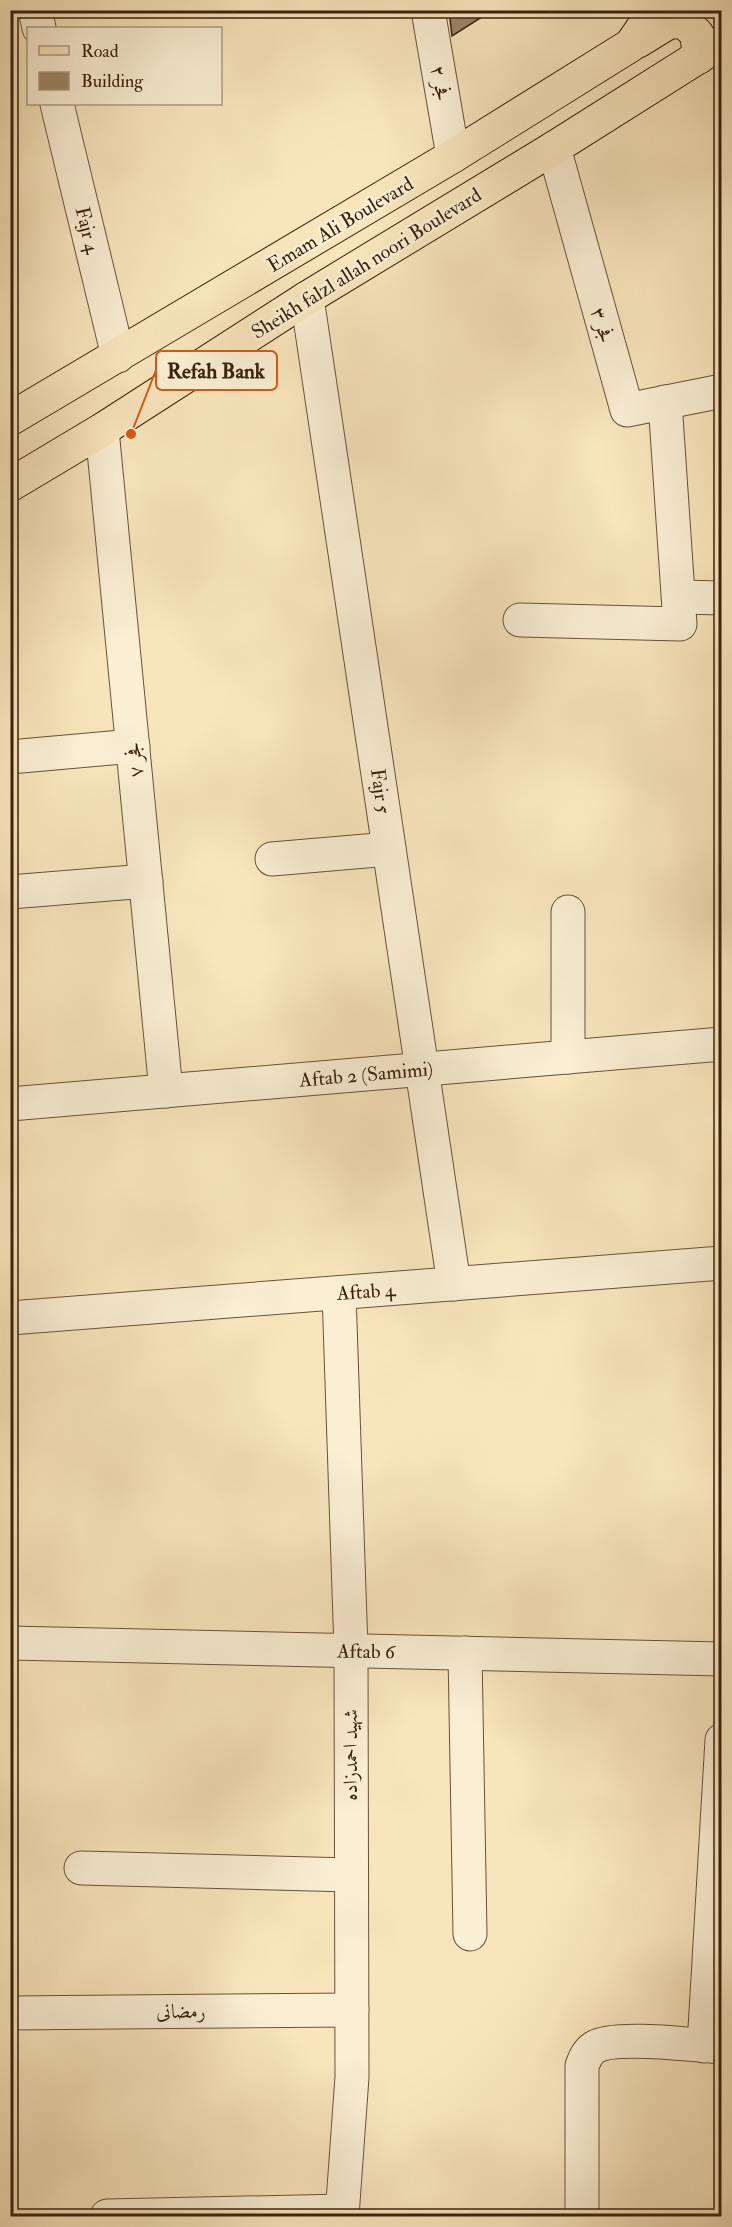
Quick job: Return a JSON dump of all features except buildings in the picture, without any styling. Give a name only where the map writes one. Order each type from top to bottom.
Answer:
[{"type":"main road","name":"Emam Ali Boulevard","points":[[10,419],[453,156],[631,45],[655,10]]},
{"type":"main road","points":[[631,45],[669,22],[684,22],[690,25],[710,50]]},
{"type":"main road","name":"Sheikh falzl allah noori Boulevard","points":[[10,485],[102,430],[307,298],[710,50]]},
{"type":"street","points":[[35,10],[39,27]]},
{"type":"street","name":"فجر ۲","points":[[428,10],[453,156]]},
{"type":"street","name":"Fajr 4","points":[[57,105],[118,356]]},
{"type":"street","name":"فجر ۳","points":[[554,148],[627,410],[722,391]]},
{"type":"street","name":"Fajr 5","points":[[307,298],[454,1284]]},
{"type":"street","points":[[520,620],[680,624],[680,597],[664,402]]},
{"type":"street","name":"فجر ۷","points":[[102,430],[166,1091]]},
{"type":"street","points":[[680,597],[722,598]]},
{"type":"street","points":[[10,757],[133,746]]},
{"type":"street","points":[[272,859],[389,849]]},
{"type":"street","points":[[10,892],[146,881]]},
{"type":"street","points":[[568,912],[568,1057]]},
{"type":"street","name":"Aftab 2 (Samimi)","points":[[10,1104],[722,1044]]},
{"type":"street","name":"Aftab 4","points":[[10,1318],[722,1263]]},
{"type":"street","name":"شهید احمدزاده","points":[[339,1293],[351,1650],[352,2077],[343,2214]]},
{"type":"street","name":"Aftab 6","points":[[10,1643],[722,1659]]},
{"type":"street","points":[[465,1653],[470,1934]]},
{"type":"street","points":[[582,2217],[582,2066],[586,2055],[594,2048],[614,2041],[713,2047],[722,1740]]},
{"type":"street","points":[[81,1868],[351,1875]]},
{"type":"street","name":"رمضانی","points":[[10,2013],[352,2010]]},
{"type":"street","points":[[107,2217],[343,2214]]},
{"type":"place","name":"Refah Bank","points":[[131,434]]}]
